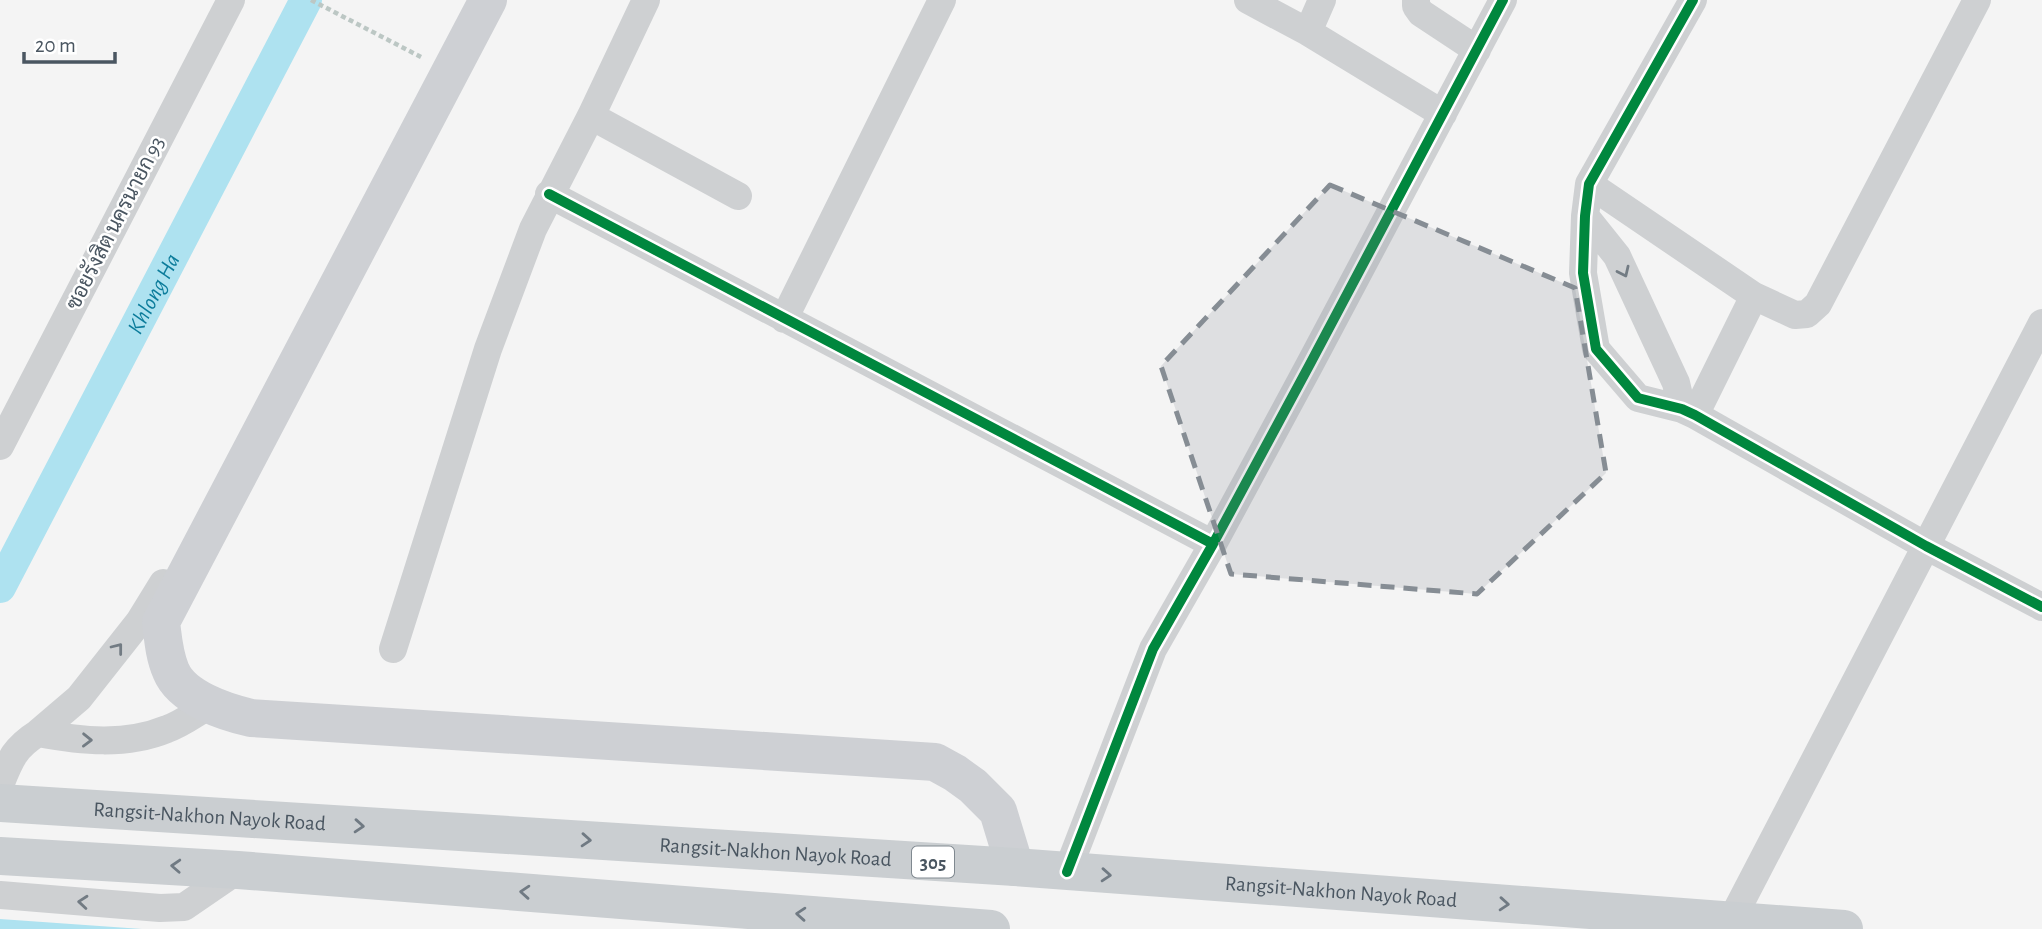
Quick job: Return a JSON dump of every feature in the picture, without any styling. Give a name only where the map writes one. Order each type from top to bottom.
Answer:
[{"type":"main road","points":[[488,0],[161,622],[165,655],[172,675],[186,690],[210,705],[251,719],[936,762],[973,786],[998,810],[1015,867]]},
{"type":"main road","name":"Rangsit-Nakhon Nayok Road","points":[[7,798],[1015,867],[1844,929]]},
{"type":"main road","points":[[0,856],[238,870],[991,929]]},
{"type":"street","name":"ซอยรังสิต นครนายก 93","points":[[0,446],[231,0]]},
{"type":"street","points":[[393,649],[488,349],[533,229],[646,0]]},
{"type":"street","points":[[784,319],[943,0]]},
{"type":"street","points":[[1248,0],[1308,32],[1443,114]]},
{"type":"street","points":[[1308,32],[1322,0]]},
{"type":"street","points":[[1416,0],[1416,6],[1421,13],[1477,50]]},
{"type":"street","points":[[1067,872],[1153,649],[1213,544],[1503,0]]},
{"type":"street","points":[[1693,0],[1589,184],[1583,273],[1596,349],[1638,398],[1688,412],[1926,546],[2039,605]]},
{"type":"street","points":[[1589,184],[1754,296],[1795,315],[1807,314],[1818,304],[1977,0]]},
{"type":"street","points":[[591,116],[738,196]]},
{"type":"street","points":[[549,194],[1213,544]]},
{"type":"street","points":[[1585,216],[1616,256],[1688,412]]},
{"type":"street","points":[[1688,412],[1754,296]]},
{"type":"street","points":[[1731,921],[2042,323]]},
{"type":"street","points":[[7,798],[10,758],[19,747],[79,698],[139,622],[164,582],[197,552]]},
{"type":"street","points":[[38,733],[79,740],[135,740],[169,729],[210,705]]},
{"type":"street","points":[[0,895],[160,908],[184,907],[238,870]]},
{"type":"path","points":[[311,0],[423,58]]},
{"type":"highlighted area","points":[[1330,185],[1575,288],[1606,473],[1477,594],[1231,574],[1161,366]]},
{"type":"water","points":[[0,919],[142,929],[0,929]]},
{"type":"waterway","name":"Khlong Ha","points":[[0,587],[306,0]]},
{"type":"cycle path","points":[[1067,872],[1153,649],[1213,544],[1503,0]]},
{"type":"cycle path","points":[[1693,0],[1589,184],[1583,273],[1596,349],[1638,398],[1695,415],[1926,546],[2042,607]]},
{"type":"cycle path","points":[[549,194],[1213,544]]}]
